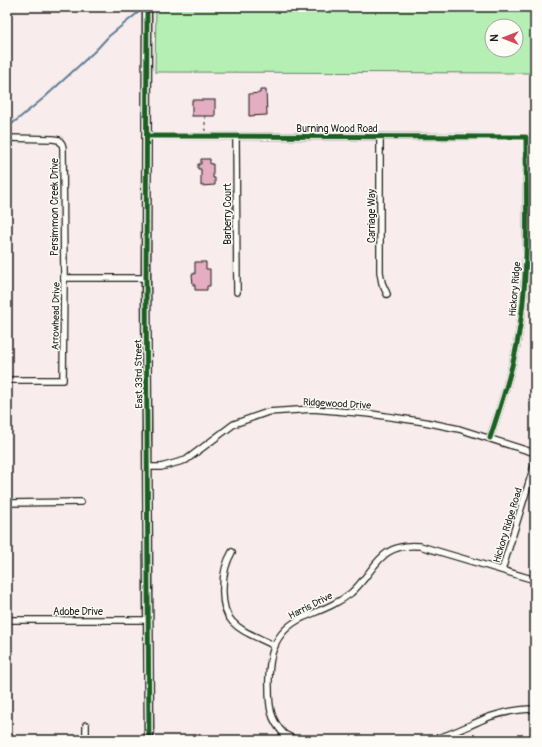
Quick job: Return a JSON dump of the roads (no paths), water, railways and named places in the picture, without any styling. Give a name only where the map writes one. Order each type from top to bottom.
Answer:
[{"type":"street","name":"East 33rd Street","points":[[147,7],[146,278],[149,740]]},
{"type":"street","name":"Burning Wood Road","points":[[147,136],[526,137]]},
{"type":"street","name":"Barberry Court","points":[[236,136],[237,292]]},
{"type":"street","name":"Carriage Way","points":[[380,137],[380,272],[382,283],[387,294]]},
{"type":"street","name":"Hickory Ridge","points":[[490,438],[505,392],[516,350],[522,308],[526,257],[526,137]]},
{"type":"street","name":"Persimmon Creek Drive","points":[[7,138],[53,139],[59,140],[62,144],[64,163],[64,278]]},
{"type":"street","name":"Arrowhead Drive","points":[[7,380],[63,380],[64,278],[146,278]]},
{"type":"street","name":"Ridgewood Drive","points":[[148,467],[161,467],[186,460],[234,424],[268,412],[313,409],[392,417],[459,429],[535,452]]},
{"type":"street","name":"Hickory Ridge Road","points":[[502,570],[535,463]]},
{"type":"street","points":[[7,503],[81,502]]},
{"type":"street","name":"Harris Drive","points":[[284,734],[276,726],[269,705],[269,668],[271,652],[286,628],[295,622],[327,608],[343,598],[360,583],[376,562],[387,553],[399,547],[411,545],[424,547],[535,580]]},
{"type":"street","points":[[232,552],[226,562],[223,573],[223,608],[235,625],[275,646]]},
{"type":"street","name":"Adobe Drive","points":[[7,620],[149,620]]},
{"type":"street","points":[[431,740],[449,735],[501,714],[513,711],[535,710]]},
{"type":"street","points":[[86,724],[86,740]]},
{"type":"street","points":[[279,740],[284,734],[296,740]]},
{"type":"waterway","points":[[150,9],[155,7]]},
{"type":"waterway","points":[[7,128],[45,97],[109,36],[140,11],[145,10]]}]
